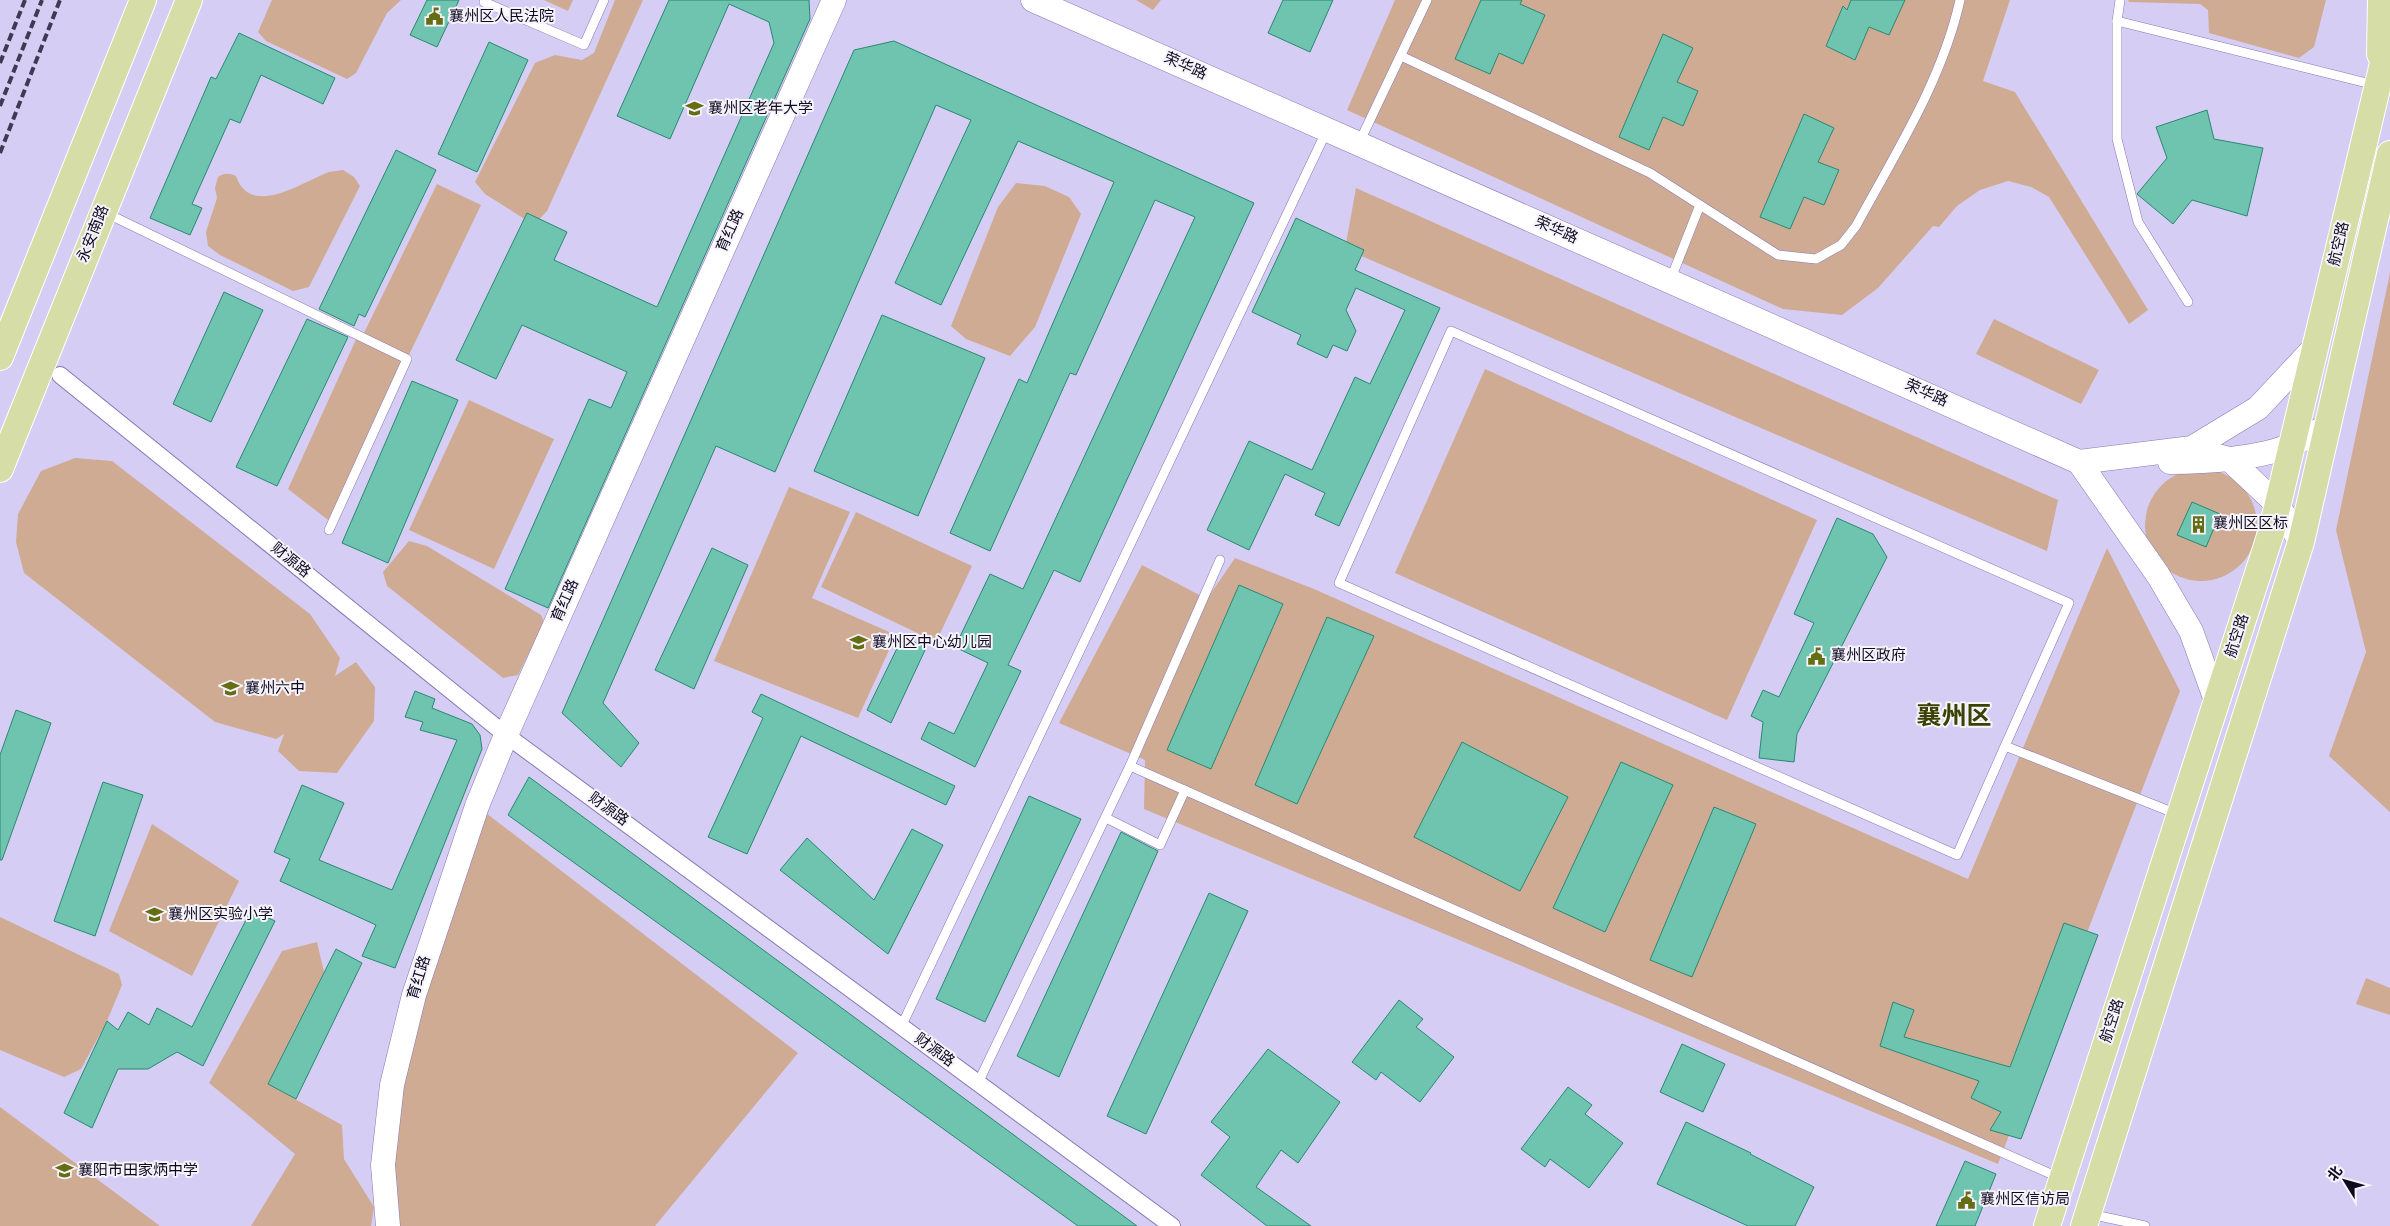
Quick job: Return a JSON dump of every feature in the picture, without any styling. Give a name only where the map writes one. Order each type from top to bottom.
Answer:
[{"type":"main road","points":[[0,356],[144,0]]},
{"type":"main road","name":"永安南路","points":[[0,469],[189,0]]},
{"type":"main road","name":"育红路","points":[[388,1226],[383,1165],[394,1076],[414,995],[477,806],[506,735],[834,0]]},
{"type":"main road","name":"荣华路","points":[[1035,0],[2079,462]]},
{"type":"main road","points":[[2379,81],[2381,0]]},
{"type":"main road","name":"航空路","points":[[2047,1226],[2271,533],[2390,34]]},
{"type":"main road","name":"航空路","points":[[2090,1222],[2300,542],[2390,154]]},
{"type":"main road","points":[[2192,448],[2258,408],[2315,346]]},
{"type":"main road","points":[[2079,462],[2193,462],[2229,459],[2292,445],[2327,426]]},
{"type":"main road","points":[[2079,462],[2192,448],[2229,459],[2278,504],[2300,542]]},
{"type":"main road","points":[[2079,462],[2158,575],[2190,631],[2216,703]]},
{"type":"street","name":"财源路","points":[[60,375],[506,735],[1172,1226]]},
{"type":"lane","points":[[485,0],[484,2],[584,45],[604,0]]},
{"type":"lane","points":[[1358,144],[1427,0]]},
{"type":"lane","points":[[1401,56],[1642,169],[1778,254],[1816,259],[1841,245],[1856,226],[1928,92],[1956,21],[1960,0]]},
{"type":"lane","points":[[2120,0],[2117,21],[2117,138],[2138,222],[2188,302]]},
{"type":"lane","points":[[2117,21],[2379,81]]},
{"type":"lane","points":[[901,1027],[1328,130]]},
{"type":"lane","points":[[1670,281],[1700,205]]},
{"type":"lane","points":[[103,212],[407,359],[329,530]]},
{"type":"lane","points":[[1451,330],[2069,603],[2005,746],[1957,855],[1339,583],[1451,330]]},
{"type":"lane","points":[[978,1083],[1106,818],[1220,560]]},
{"type":"lane","points":[[2005,746],[2180,815]]},
{"type":"lane","points":[[1130,766],[2062,1180]]},
{"type":"lane","points":[[1106,818],[1160,845],[1185,790]]},
{"type":"lane","points":[[2090,1222],[2145,1226]]},
{"type":"shaded area","points":[[272,0],[401,0],[387,13],[356,73],[347,79],[266,41],[258,32]]},
{"type":"shaded area","points":[[544,0],[573,0],[568,11]]},
{"type":"shaded area","points":[[615,0],[643,0],[547,211],[534,225],[485,194],[475,182],[535,63],[555,55],[582,60],[594,53]]},
{"type":"shaded area","points":[[1136,0],[1161,0],[1153,10]]},
{"type":"shaded area","points":[[1395,0],[2010,0],[1983,81],[2015,92],[2148,310],[2129,324],[2049,197],[2031,187],[2008,181],[1980,190],[1957,206],[1939,227],[1933,226],[1878,288],[1842,315],[1783,309],[1347,110]]},
{"type":"shaded area","points":[[2128,0],[2326,0],[2314,47],[2299,58],[2209,33],[2208,10],[2200,4],[2129,2]]},
{"type":"shaded area","points":[[343,170],[354,177],[360,186],[309,287],[293,291],[220,255],[208,246],[206,232],[217,198],[215,188],[218,177],[227,174],[236,176],[243,188],[252,195],[263,196],[288,190],[328,172]]},
{"type":"shaded area","points":[[1016,183],[1045,186],[1069,197],[1081,214],[1035,327],[1010,356],[966,339],[951,326],[998,207]]},
{"type":"shaded area","points":[[437,184],[481,205],[407,359],[332,523],[288,489],[358,335],[362,337]]},
{"type":"shaded area","points":[[1356,188],[2058,500],[2047,551],[1345,249]]},
{"type":"shaded area","points":[[2390,273],[2390,812],[2329,756],[2366,652],[2336,530]]},
{"type":"shaded area","points":[[1994,319],[2099,370],[2081,404],[1976,354]]},
{"type":"shaded area","points":[[1485,369],[1817,520],[1727,720],[1395,573]]},
{"type":"shaded area","points":[[469,400],[554,439],[494,569],[409,530]]},
{"type":"shaded area","points":[[75,458],[112,461],[310,614],[340,658],[335,676],[356,662],[375,687],[374,721],[337,773],[299,771],[278,751],[284,734],[276,739],[215,722],[24,573],[16,542],[18,514],[41,471]]},
{"type":"shaded area","points":[[2201,469],[2222,473],[2241,485],[2253,504],[2257,525],[2253,546],[2241,565],[2222,577],[2201,581],[2180,577],[2161,565],[2149,546],[2145,525],[2149,504],[2161,485],[2180,473]]},
{"type":"shaded area","points":[[789,487],[850,512],[812,598],[896,635],[858,718],[714,661]]},
{"type":"shaded area","points":[[856,512],[972,566],[936,642],[821,587]]},
{"type":"shaded area","points":[[409,541],[427,546],[541,615],[544,622],[518,675],[503,678],[387,586],[383,572]]},
{"type":"shaded area","points":[[2107,548],[2180,691],[1998,1164],[1144,809],[1145,760],[1059,723],[1142,565],[1207,599],[1235,558],[1314,589],[1968,879]]},
{"type":"shaded area","points":[[477,806],[798,1053],[655,1226],[388,1226],[392,1085]]},
{"type":"shaded area","points":[[152,824],[239,881],[192,976],[109,931]]},
{"type":"shaded area","points":[[0,917],[119,974],[122,985],[107,1021],[81,1069],[64,1077],[0,1050]]},
{"type":"shaded area","points":[[317,942],[324,972],[268,1084],[342,1125],[344,1159],[374,1207],[371,1226],[251,1226],[295,1154],[209,1083],[282,951]]},
{"type":"shaded area","points":[[2366,978],[2390,988],[2390,1015],[2356,1004]]},
{"type":"shaded area","name":"襄阳市田家炳中学","points":[[0,1107],[160,1226],[0,1226]]},
{"type":"building","name":"襄州区人民法院","points":[[427,0],[459,0],[437,47],[410,35]]},
{"type":"building","points":[[669,0],[809,0],[810,19],[548,608],[505,589],[589,399],[611,408],[627,372],[522,325],[496,379],[456,360],[527,213],[567,232],[554,260],[657,307],[774,43],[769,22],[729,4],[670,139],[617,116]]},
{"type":"building","points":[[1283,0],[1333,0],[1310,52],[1268,33]]},
{"type":"building","points":[[1481,0],[1522,0],[1520,4],[1545,15],[1523,64],[1499,53],[1490,74],[1455,59]]},
{"type":"building","points":[[1851,0],[1905,0],[1889,35],[1869,27],[1855,60],[1826,46],[1843,6],[1847,10]]},
{"type":"building","points":[[239,33],[335,78],[323,104],[261,75],[240,123],[230,119],[192,204],[202,208],[190,235],[150,218],[211,77],[216,79]]},
{"type":"building","points":[[1663,34],[1693,48],[1677,82],[1698,91],[1683,126],[1663,117],[1649,150],[1619,137]]},
{"type":"building","points":[[894,41],[1254,203],[1080,582],[1054,570],[1008,665],[1021,671],[975,767],[921,739],[929,722],[954,734],[988,663],[955,647],[990,574],[1023,589],[1195,217],[1155,200],[1076,375],[1070,373],[990,551],[950,533],[1019,379],[1027,383],[1114,182],[1018,141],[941,305],[895,283],[971,120],[936,105],[775,472],[716,446],[603,703],[639,743],[621,767],[562,713],[854,50]]},
{"type":"building","points":[[489,42],[528,60],[477,172],[438,154]]},
{"type":"building","points":[[2207,110],[2214,139],[2263,148],[2247,216],[2192,200],[2173,224],[2137,194],[2167,158],[2156,127]]},
{"type":"building","points":[[1804,114],[1834,128],[1818,162],[1839,170],[1824,205],[1804,197],[1790,229],[1760,217]]},
{"type":"building","points":[[396,150],[436,170],[365,317],[359,314],[354,326],[319,309]]},
{"type":"building","points":[[1296,218],[1364,250],[1355,270],[1440,308],[1339,526],[1315,515],[1325,493],[1285,474],[1249,550],[1207,530],[1249,441],[1312,470],[1355,377],[1370,384],[1405,310],[1356,288],[1346,310],[1356,331],[1347,351],[1333,345],[1327,358],[1297,344],[1301,335],[1252,312]]},
{"type":"building","points":[[224,292],[263,310],[211,422],[173,404]]},
{"type":"building","points":[[882,315],[985,358],[918,516],[814,471]]},
{"type":"building","points":[[307,319],[348,337],[277,486],[236,467]]},
{"type":"building","points":[[412,381],[458,400],[388,563],[342,543]]},
{"type":"building","name":"襄州区区标","points":[[2192,502],[2220,514],[2206,547],[2177,535]]},
{"type":"building","name":"襄州区政府","points":[[1837,518],[1873,534],[1887,557],[1797,734],[1794,762],[1759,758],[1763,722],[1751,716],[1763,690],[1779,697],[1814,623],[1794,614]]},
{"type":"building","points":[[712,548],[748,565],[694,689],[655,670]]},
{"type":"building","points":[[1239,585],[1283,604],[1211,769],[1167,750]]},
{"type":"building","points":[[1327,617],[1374,636],[1297,804],[1255,785]]},
{"type":"building","points":[[903,636],[926,648],[891,723],[867,710]]},
{"type":"building","points":[[415,691],[435,699],[432,708],[472,724],[480,735],[482,749],[395,968],[362,956],[376,925],[280,881],[290,859],[274,852],[302,785],[344,803],[319,860],[392,890],[457,740],[420,730],[423,722],[405,717]]},
{"type":"building","points":[[761,694],[955,786],[946,805],[801,736],[747,854],[708,837],[763,718],[752,712]]},
{"type":"building","points":[[16,710],[51,723],[2,860],[0,860],[0,755]]},
{"type":"building","points":[[1462,742],[1568,797],[1520,891],[1414,837]]},
{"type":"building","points":[[1621,762],[1673,785],[1605,932],[1553,908]]},
{"type":"building","points":[[529,777],[1137,1226],[1078,1226],[508,815]]},
{"type":"building","points":[[103,782],[143,795],[95,936],[54,921]]},
{"type":"building","points":[[1029,796],[1081,819],[985,1022],[936,999]]},
{"type":"building","points":[[1714,807],[1756,824],[1692,977],[1650,960]]},
{"type":"building","points":[[912,829],[943,845],[888,954],[780,870],[807,838],[874,900]]},
{"type":"building","points":[[1121,832],[1158,851],[1059,1077],[1017,1056]]},
{"type":"building","points":[[1209,893],[1248,911],[1146,1134],[1107,1116]]},
{"type":"building","points":[[251,910],[275,921],[203,1066],[177,1052],[148,1069],[118,1069],[92,1128],[64,1113],[107,1021],[118,1030],[128,1012],[149,1025],[157,1008],[192,1027]]},
{"type":"building","points":[[2064,923],[2098,935],[2021,1139],[1990,1130],[2001,1112],[1971,1098],[1979,1081],[1880,1046],[1893,1002],[1914,1010],[1904,1037],[2010,1067]]},
{"type":"building","points":[[336,949],[362,963],[296,1099],[268,1084]]},
{"type":"building","points":[[1399,1000],[1423,1019],[1416,1027],[1454,1057],[1420,1102],[1381,1072],[1376,1080],[1352,1062]]},
{"type":"building","points":[[1682,1044],[1725,1064],[1703,1112],[1660,1092]]},
{"type":"building","points":[[1268,1049],[1340,1102],[1298,1163],[1281,1150],[1256,1187],[1311,1226],[1267,1226],[1201,1175],[1230,1137],[1211,1122]]},
{"type":"building","points":[[1568,1087],[1592,1105],[1585,1114],[1623,1143],[1589,1188],[1550,1159],[1545,1167],[1521,1149]]},
{"type":"building","points":[[1686,1122],[1751,1153],[1814,1187],[1795,1226],[1748,1226],[1657,1184]]},
{"type":"building","name":"襄州区信访局","points":[[1965,1161],[1996,1174],[1975,1226],[1936,1226]]},
{"type":"railway","points":[[0,63],[25,0]]},
{"type":"railway","points":[[0,106],[42,0]]},
{"type":"railway","points":[[0,153],[60,0]]},
{"type":"place","name":"襄州区人民法院","points":[[435,17]]},
{"type":"place","name":"襄州区老年大学","points":[[694,109]]},
{"type":"place","name":"襄州区区标","points":[[2199,524]]},
{"type":"place","name":"襄州区中心幼儿园","points":[[858,643]]},
{"type":"place","name":"襄州区政府","points":[[1817,656]]},
{"type":"place","name":"襄州六中","points":[[231,689]]},
{"type":"place","name":"襄州区实验小学","points":[[154,915]]},
{"type":"place","name":"襄阳市田家炳中学","points":[[64,1171]]},
{"type":"place","name":"襄州区信访局","points":[[1966,1200]]},
{"type":"district","name":"襄州区","points":[[1954,718]]}]
